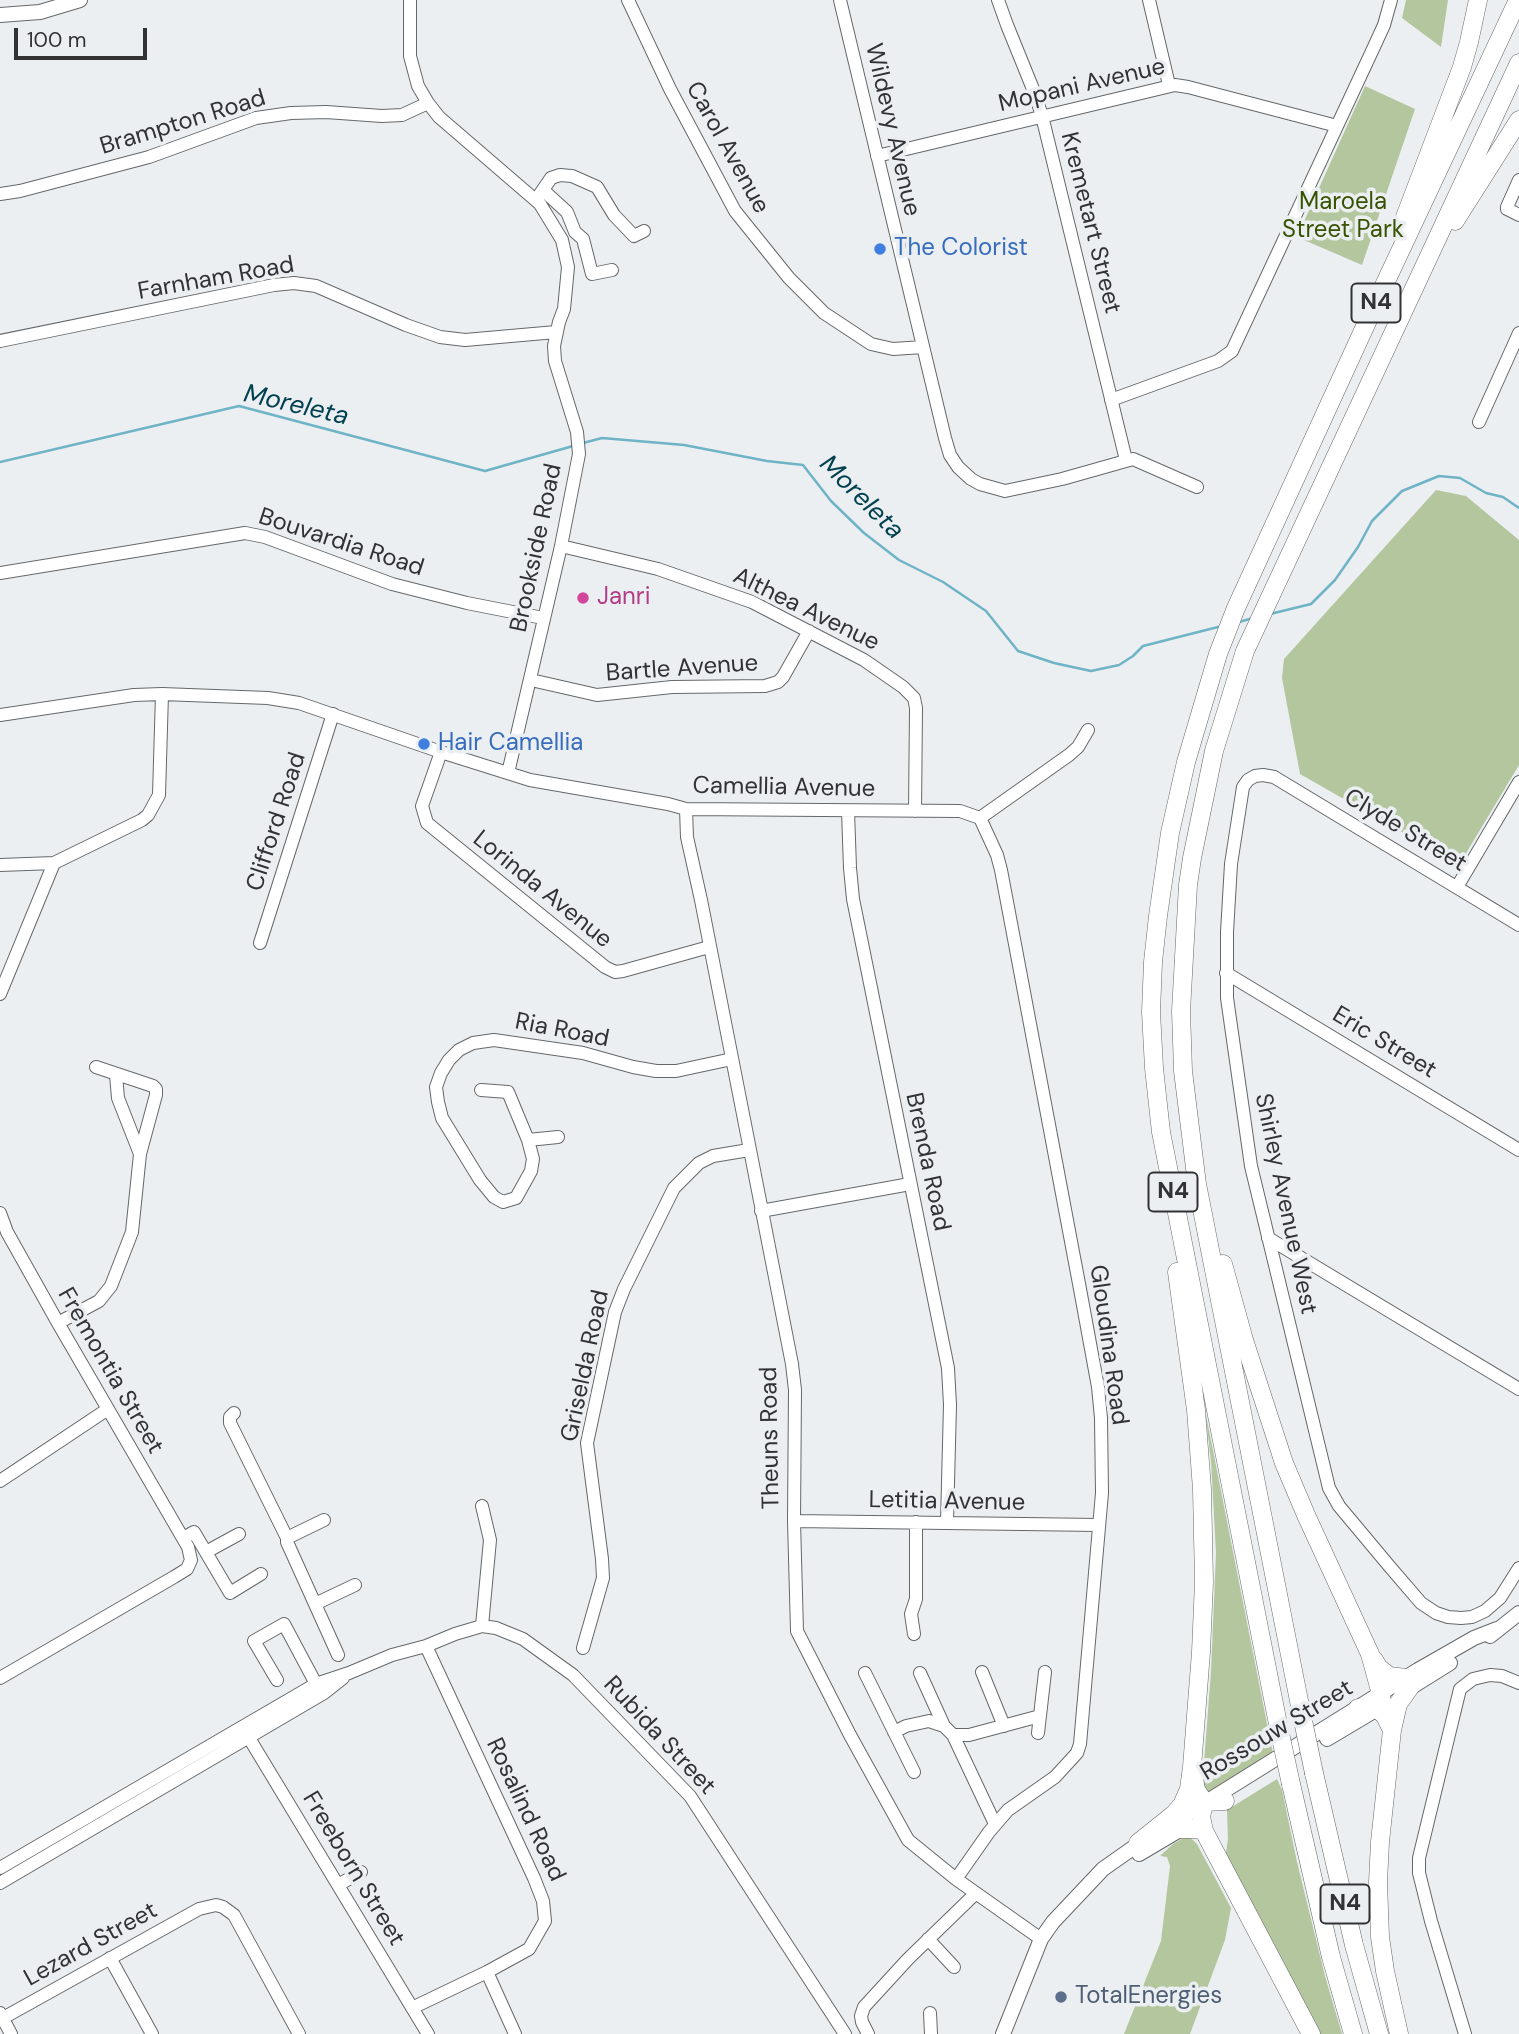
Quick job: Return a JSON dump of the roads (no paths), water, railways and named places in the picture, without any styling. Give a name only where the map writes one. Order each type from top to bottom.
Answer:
[{"type":"highway","points":[[1373,309],[1462,67],[1478,0]]},
{"type":"highway","name":"N4","points":[[1353,2034],[1331,1957],[1279,1729],[1161,1132],[1151,1012],[1153,962],[1170,834],[1185,762],[1218,654],[1236,608],[1373,309],[1518,0]]},
{"type":"highway","name":"N4","points":[[1379,2034],[1354,1945],[1314,1773],[1197,1184],[1183,1071],[1181,1012],[1188,885],[1213,751],[1245,651],[1519,63]]},
{"type":"highway","points":[[1418,281],[1519,120]]},
{"type":"highway","points":[[1138,1843],[1173,1815],[1182,1805],[1189,1789],[1204,1582],[1202,1489],[1196,1410],[1161,1132]]},
{"type":"highway","points":[[1197,1184],[1284,1463],[1306,1515],[1370,1654],[1379,1668],[1389,1676],[1408,1682],[1396,1708],[1392,1730],[1380,1842],[1378,1906],[1385,1971],[1399,2034]]},
{"type":"highway","points":[[1370,1654],[1380,1703],[1392,1730]]},
{"type":"highway","points":[[1358,1708],[1380,1703]]},
{"type":"highway","points":[[1192,1767],[1203,1817],[1311,2034]]},
{"type":"highway","points":[[1180,1829],[1197,1829],[1203,1817],[1225,1801]]},
{"type":"main road","points":[[0,15],[40,12],[80,0]]},
{"type":"main road","name":"Rossouw Street","points":[[1225,1801],[1380,1703],[1474,1638],[1497,1629],[1519,1613]]},
{"type":"main road","name":"Rossouw Street","points":[[1003,2034],[1041,1939],[1053,1922],[1115,1858],[1138,1843],[1203,1817],[1358,1708]]},
{"type":"main road","name":"Rossouw Street","points":[[1090,1883],[1180,1829]]},
{"type":"street","points":[[405,0],[404,57],[412,90],[439,117],[540,196],[567,212],[575,232],[583,239],[592,274],[612,270]]},
{"type":"street","points":[[410,0],[410,56],[425,105],[435,122],[551,220]]},
{"type":"street","name":"Carol Avenue","points":[[628,0],[670,89],[736,211],[789,278],[817,307],[872,344],[893,349],[923,347]]},
{"type":"street","name":"Wildevy Avenue","points":[[840,0],[947,447],[958,467],[971,479],[997,490],[1016,490],[1126,460]]},
{"type":"street","name":"Kremetart Street","points":[[998,0],[1042,116],[1126,460]]},
{"type":"street","points":[[1149,0],[1169,85]]},
{"type":"street","points":[[1111,400],[1218,361],[1232,351],[1384,25],[1391,0]]},
{"type":"street","name":"Mopani Avenue","points":[[877,156],[1169,85],[1188,86],[1337,126]]},
{"type":"street","name":"Brampton Road","points":[[0,194],[149,157],[256,118],[326,112],[402,115],[425,105]]},
{"type":"street","points":[[540,196],[548,181],[556,176],[567,175],[584,180],[597,187],[614,215],[634,236],[644,231]]},
{"type":"street","points":[[1519,180],[1507,209],[1519,215]]},
{"type":"street","points":[[540,196],[567,255],[568,285],[556,332]]},
{"type":"street","points":[[567,255],[586,253]]},
{"type":"street","name":"Farnham Road","points":[[0,341],[294,283],[316,286],[440,337],[465,340],[556,332]]},
{"type":"street","name":"Brookside Road","points":[[508,773],[561,546],[579,454],[572,411],[555,361],[556,332]]},
{"type":"street","points":[[1479,422],[1519,333]]},
{"type":"street","points":[[1126,460],[1137,460],[1197,487]]},
{"type":"street","name":"Bouvardia Road","points":[[0,573],[245,533],[265,537],[393,584],[467,603],[543,618]]},
{"type":"street","name":"Althea Avenue","points":[[561,546],[658,569],[752,602],[874,667],[903,687],[914,698],[916,712],[915,811]]},
{"type":"street","name":"Bartle Avenue","points":[[531,680],[597,695],[672,687],[765,686],[778,682],[783,677],[809,631]]},
{"type":"street","points":[[0,865],[54,863],[142,820],[153,808],[159,795],[162,694]]},
{"type":"street","name":"Camellia Avenue","points":[[0,715],[134,695],[268,698],[299,703],[530,780],[686,809],[960,811],[980,818]]},
{"type":"street","name":"Clifford Road","points":[[260,943],[333,714]]},
{"type":"street","points":[[980,818],[1069,755],[1078,747],[1088,730]]},
{"type":"street","name":"Lorinda Avenue","points":[[441,752],[422,806],[427,823],[605,967],[615,972],[623,971],[709,947]]},
{"type":"street","name":"Clyde Street","points":[[1269,775],[1519,925]]},
{"type":"street","name":"Shirley Avenue West","points":[[1269,775],[1252,777],[1241,791],[1231,864],[1227,998],[1247,1140],[1268,1238],[1331,1492],[1346,1515],[1406,1585],[1427,1608],[1440,1615],[1461,1618],[1472,1617],[1485,1611],[1500,1598],[1519,1568]]},
{"type":"street","points":[[1457,887],[1519,782]]},
{"type":"street","name":"Theuns Road","points":[[686,809],[687,837],[792,1364],[795,1390],[796,1623],[801,1641],[902,1832],[956,1879],[1041,1939]]},
{"type":"street","name":"Brenda Road","points":[[848,811],[853,900],[948,1368],[950,1405],[947,1522]]},
{"type":"street","name":"Gloudina Road","points":[[956,1879],[995,1824],[1008,1810],[1055,1777],[1073,1759],[1080,1744],[1102,1493],[1098,1387],[1001,870],[980,818]]},
{"type":"street","points":[[0,994],[54,863]]},
{"type":"street","name":"Eric Street","points":[[1226,973],[1519,1150]]},
{"type":"street","name":"Ria Road","points":[[528,1140],[533,1159],[531,1171],[516,1198],[500,1201],[486,1189],[442,1118],[436,1087],[449,1060],[459,1050],[473,1043],[494,1040],[583,1053],[656,1071],[676,1071],[732,1059]]},
{"type":"street","points":[[58,1323],[99,1301],[111,1286],[132,1232],[140,1154],[156,1095],[153,1086],[96,1067]]},
{"type":"street","points":[[116,1074],[118,1098],[140,1154]]},
{"type":"street","points":[[481,1090],[508,1091],[528,1140],[558,1137]]},
{"type":"street","name":"Griselda Road","points":[[583,1648],[603,1578],[587,1443],[615,1312],[674,1188],[682,1178],[698,1163],[713,1156],[750,1150]]},
{"type":"street","points":[[761,1211],[909,1184]]},
{"type":"street","name":"Fremontia Street","points":[[0,1213],[7,1232],[58,1323],[185,1543]]},
{"type":"street","points":[[1268,1238],[1519,1389]]},
{"type":"street","points":[[2,1477],[108,1409]]},
{"type":"street","points":[[234,1413],[230,1417],[230,1423],[287,1538],[288,1546],[338,1655]]},
{"type":"street","points":[[0,1883],[246,1732],[316,1684],[392,1655],[482,1626],[490,1540],[482,1506]]},
{"type":"street","points":[[287,1538],[324,1520]]},
{"type":"street","name":"Letitia Avenue","points":[[794,1521],[1099,1525]]},
{"type":"street","points":[[914,1634],[911,1614],[916,1599],[916,1522]]},
{"type":"street","points":[[0,1678],[187,1569],[191,1560],[185,1543],[194,1532],[230,1592],[261,1574]]},
{"type":"street","points":[[206,1552],[239,1534]]},
{"type":"street","points":[[315,1604],[355,1586]]},
{"type":"street","points":[[277,1680],[254,1642],[284,1624],[316,1684]]},
{"type":"street","name":"Rubida Street","points":[[482,1626],[502,1629],[523,1639],[573,1675],[690,1796],[845,2034]]},
{"type":"street","name":"Rosalind Road","points":[[412,2008],[529,1949],[545,1921],[543,1901],[426,1646]]},
{"type":"street","points":[[982,1672],[1004,1726]]},
{"type":"street","points":[[1038,1732],[1045,1672]]},
{"type":"street","points":[[0,1868],[246,1732],[324,1693],[349,1673]]},
{"type":"street","points":[[865,1673],[914,1772]]},
{"type":"street","points":[[920,1673],[995,1824]]},
{"type":"street","points":[[1465,2034],[1431,1921],[1418,1865],[1460,1689],[1468,1681],[1483,1676],[1500,1675],[1519,1684]]},
{"type":"street","points":[[894,1732],[906,1726],[929,1721],[949,1731],[969,1735],[1040,1716]]},
{"type":"street","name":"Freeborn Street","points":[[246,1732],[428,2034]]},
{"type":"street","points":[[338,1885],[361,1872]]},
{"type":"street","points":[[868,2034],[861,2016],[864,2007],[976,1893]]},
{"type":"street","name":"Lezard Street","points":[[1,2015],[199,1909],[216,1905],[234,1915],[299,2034]]},
{"type":"street","points":[[928,1939],[954,1967]]},
{"type":"street","points":[[110,1958],[152,2034]]},
{"type":"street","points":[[487,1972],[515,2034]]},
{"type":"street","points":[[930,2013],[931,2034]]},
{"type":"street","points":[[1,2015],[11,2034]]},
{"type":"waterway","name":"Moreleta","points":[[0,462],[239,406],[485,471],[573,446]]},
{"type":"waterway","name":"Moreleta","points":[[583,443],[602,438],[684,445],[803,465],[831,501],[864,533],[899,560],[943,582],[986,611],[1018,651],[1054,663],[1091,671],[1119,665],[1143,646],[1222,626]]},
{"type":"waterway","name":"Moreleta","points":[[1270,614],[1311,604],[1335,580],[1372,521],[1402,491],[1439,476],[1460,478],[1486,493],[1503,497],[1519,508]]},
{"type":"waterway","name":"Moreleta","points":[[1239,622],[1253,618]]},
{"type":"place","name":"The Colorist","points":[[880,249]]},
{"type":"place","name":"Janri","points":[[583,598]]},
{"type":"place","name":"Hair Camellia","points":[[424,744]]},
{"type":"place","name":"TotalEnergies","points":[[1061,1997]]},
{"type":"park label","name":"Maroela Street Park","points":[[1343,217]]}]
